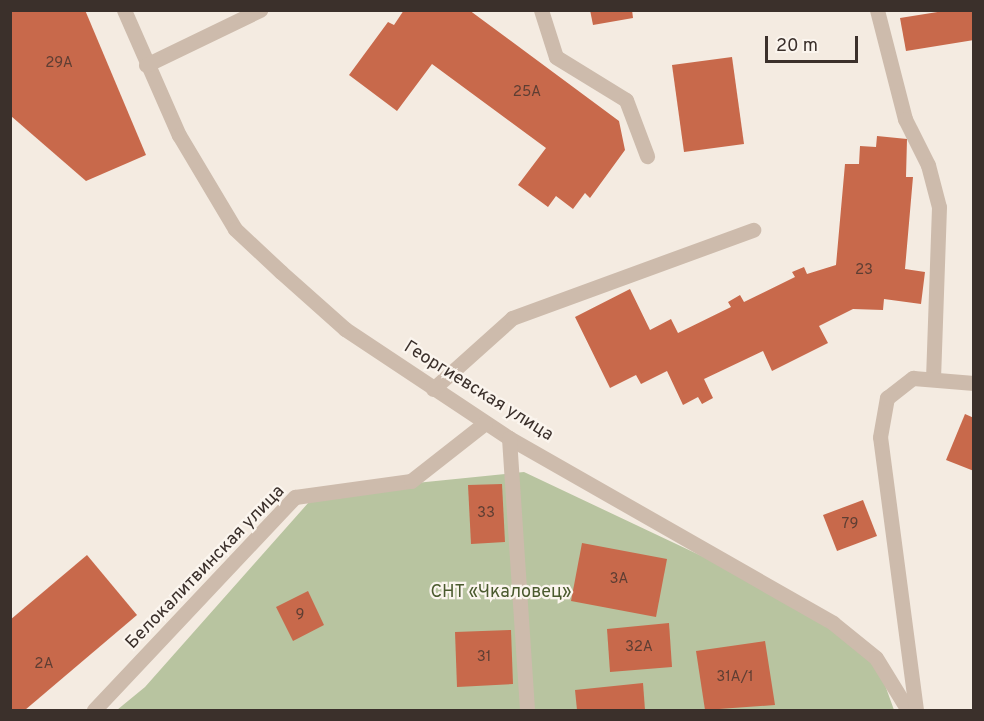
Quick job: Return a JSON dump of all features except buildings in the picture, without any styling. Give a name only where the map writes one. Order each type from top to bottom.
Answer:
[{"type":"street","name":"Георгиевская улица","points":[[124,10],[146,65],[179,135],[235,229],[345,328],[509,438],[833,623],[876,658],[908,711]]},
{"type":"street","points":[[146,65],[260,10]]},
{"type":"street","points":[[541,10],[556,57],[626,100],[647,156]]},
{"type":"street","points":[[877,10],[904,119],[928,165],[939,207],[933,378]]},
{"type":"street","points":[[433,389],[512,318],[753,230]]},
{"type":"street","points":[[916,711],[880,437],[887,398],[913,378],[974,383]]},
{"type":"street","name":"Белокалитвинская улица","points":[[94,711],[295,497],[411,481],[485,423]]},
{"type":"street","points":[[509,438],[527,711]]},
{"type":"green space","name":"СНТ «Чкаловец»","points":[[524,472],[839,621],[880,671],[894,710],[117,710],[145,687],[317,493]]}]
